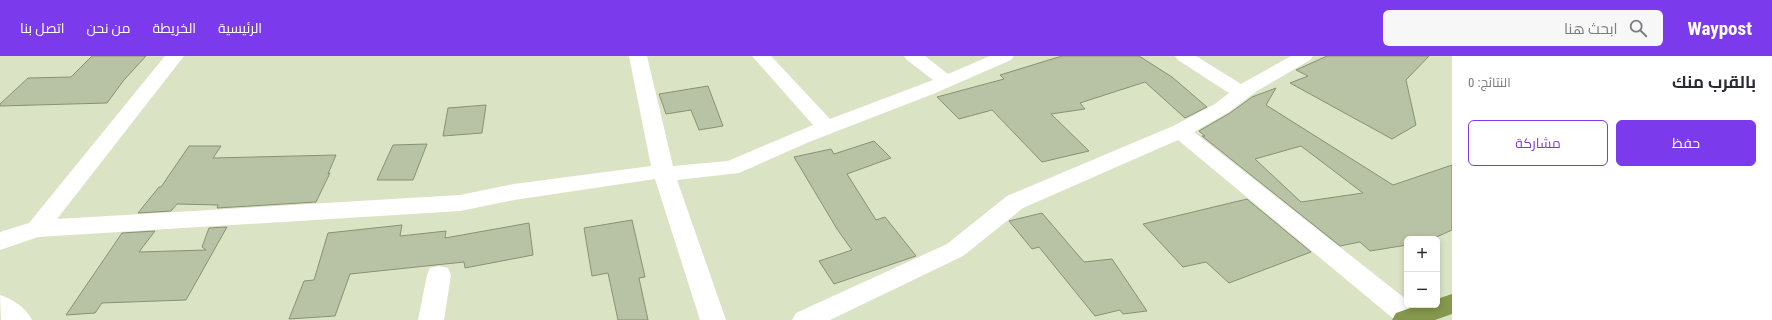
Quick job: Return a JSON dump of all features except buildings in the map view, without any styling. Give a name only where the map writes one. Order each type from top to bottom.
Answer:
[{"type":"highway","points":[[1408,319],[1452,304]]},
{"type":"street","points":[[37,229],[175,56]]},
{"type":"street","points":[[638,56],[664,173],[713,320]]},
{"type":"street","points":[[761,56],[827,128]]},
{"type":"street","points":[[913,56],[946,82]]},
{"type":"street","points":[[0,242],[37,229],[460,203],[514,192],[664,173],[731,168],[827,128],[946,82],[1005,56]]},
{"type":"street","points":[[1184,56],[1242,92]]},
{"type":"street","points":[[805,320],[955,250],[1015,202],[1180,131],[1222,108],[1242,92],[1304,56]]},
{"type":"street","points":[[1180,131],[1408,319]]},
{"type":"street","points":[[431,320],[439,275]]},
{"type":"street","points":[[0,305],[19,320]]}]
